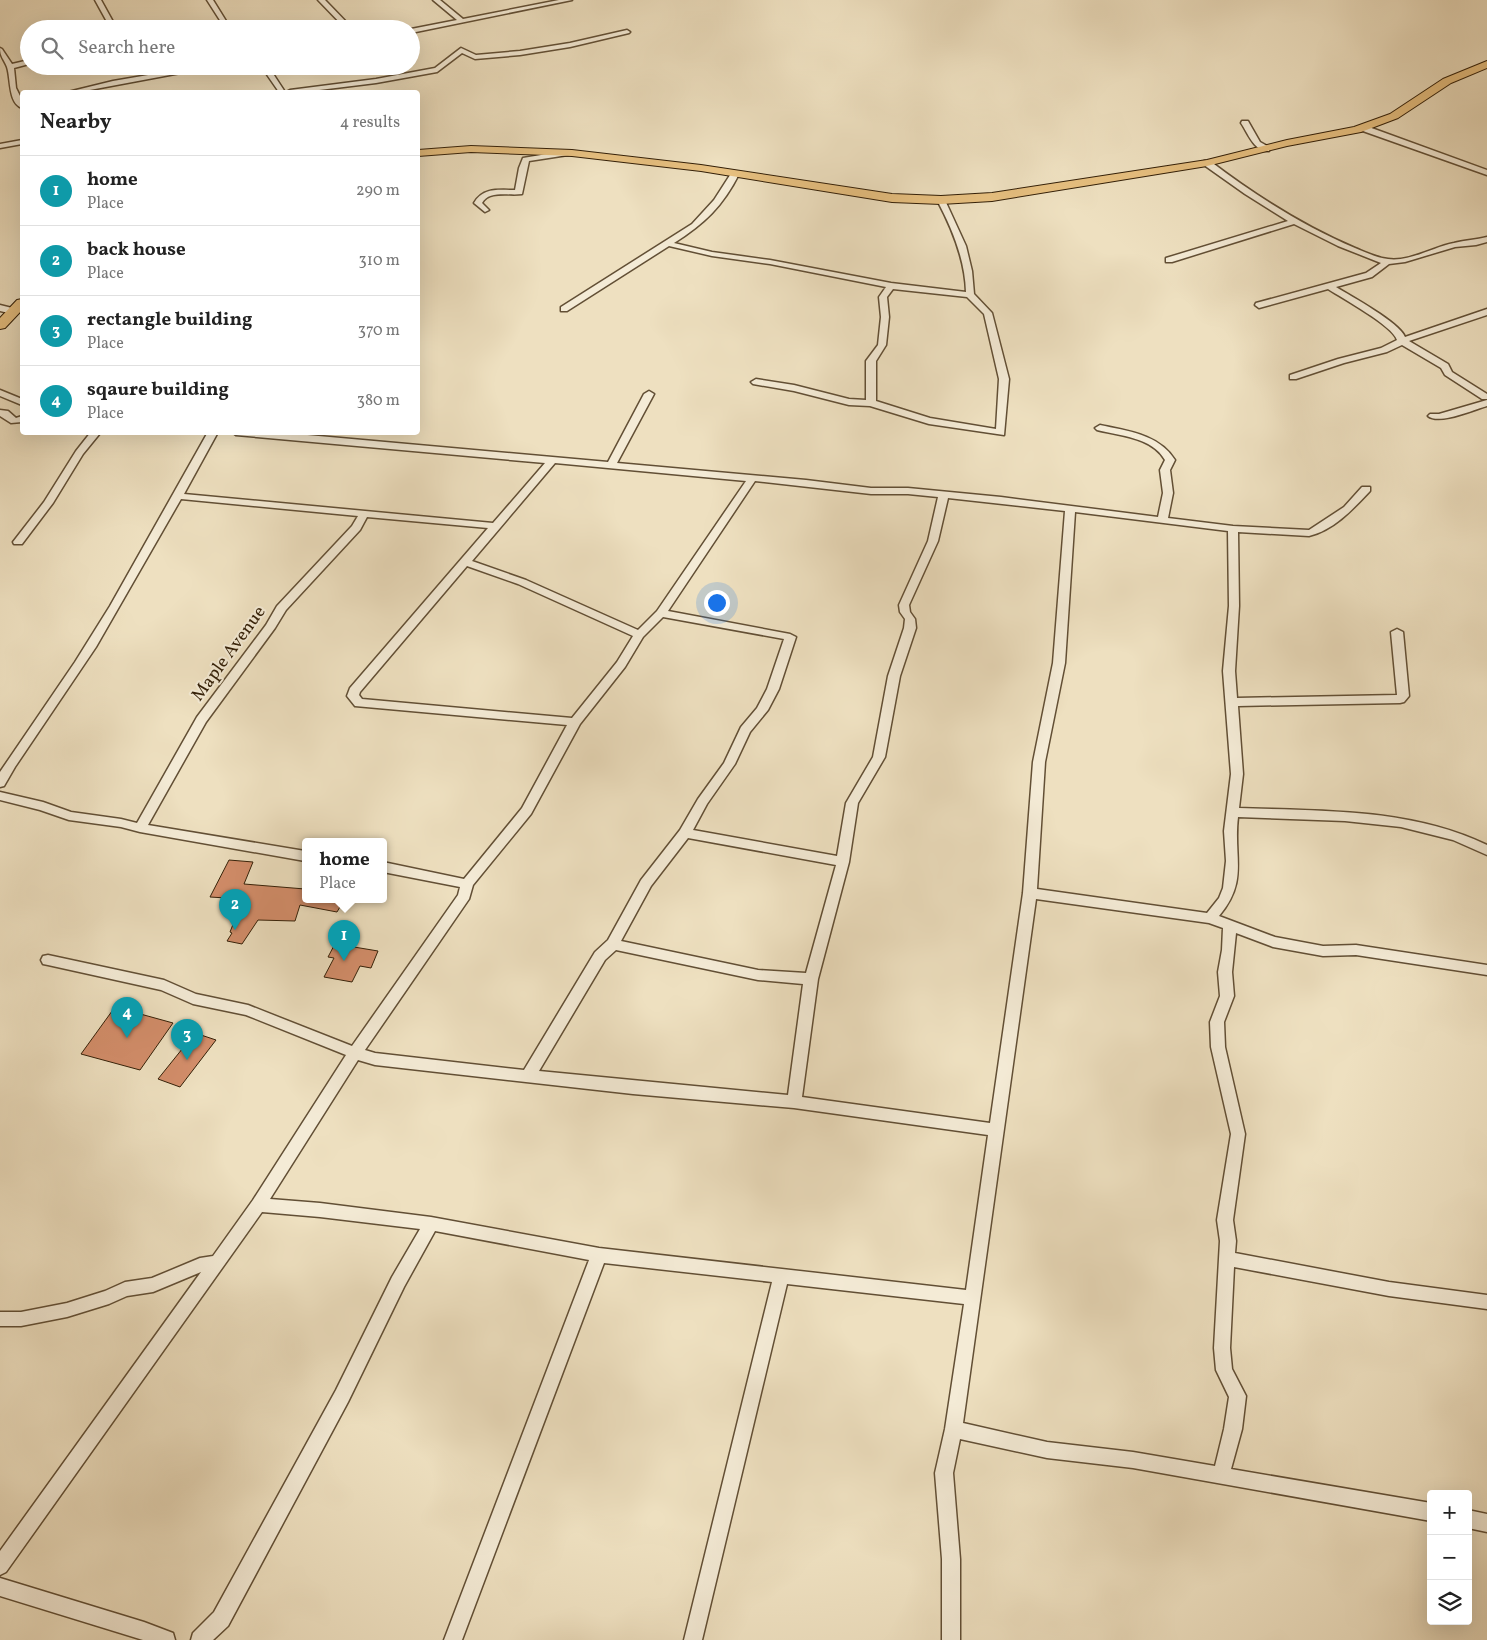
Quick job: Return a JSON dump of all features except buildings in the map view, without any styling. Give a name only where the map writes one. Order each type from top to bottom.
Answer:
[{"type":"main road","points":[[420,153],[471,149],[572,153],[735,174],[892,198],[941,200],[1021,193],[1207,163],[1362,128],[1394,116],[1448,81],[1487,64]]},
{"type":"main road","points":[[0,325],[12,307]]},
{"type":"street","points":[[98,0],[109,20]]},
{"type":"street","points":[[210,0],[221,20]]},
{"type":"street","points":[[321,0],[341,20]]},
{"type":"street","points":[[436,0],[462,21]]},
{"type":"street","points":[[420,29],[569,0]]},
{"type":"street","points":[[420,71],[436,70],[460,50],[475,57],[520,53],[570,45],[627,32]]},
{"type":"street","points":[[0,50],[10,68],[13,88],[20,100]]},
{"type":"street","points":[[10,68],[20,65]]},
{"type":"street","points":[[81,90],[161,75]]},
{"type":"street","points":[[270,75],[281,90]]},
{"type":"street","points":[[302,90],[391,75]]},
{"type":"street","points":[[1245,123],[1257,143],[1266,149]]},
{"type":"street","points":[[1362,128],[1487,174]]},
{"type":"street","points":[[0,146],[20,142]]},
{"type":"street","points":[[485,210],[478,203],[482,196],[490,193],[520,192],[522,168],[526,160],[541,156],[572,153]]},
{"type":"street","points":[[1207,163],[1239,188],[1298,221],[1365,256],[1387,262]]},
{"type":"street","points":[[564,310],[694,226],[712,209],[729,188],[735,174]]},
{"type":"street","points":[[941,200],[950,216],[971,277],[970,295]]},
{"type":"street","points":[[1169,260],[1298,221]]},
{"type":"street","points":[[1259,305],[1369,275],[1387,262],[1434,252],[1454,245],[1476,243],[1487,239]]},
{"type":"street","points":[[666,243],[712,254],[770,262],[891,286],[970,295],[988,313],[1004,379],[1001,433],[929,421],[871,403],[849,402],[794,388],[756,382]]},
{"type":"street","points":[[1476,243],[1484,249]]},
{"type":"street","points":[[871,403],[872,361],[882,345],[885,317],[884,296],[891,286]]},
{"type":"street","points":[[1329,286],[1387,322],[1400,334],[1402,341],[1445,366],[1448,373],[1486,400]]},
{"type":"street","points":[[1294,377],[1341,361],[1384,350],[1402,341],[1487,312]]},
{"type":"street","points":[[0,393],[20,401]]},
{"type":"street","points":[[611,466],[649,394]]},
{"type":"street","points":[[1433,416],[1439,417],[1486,400]]},
{"type":"street","points":[[0,413],[5,413],[14,421],[20,420]]},
{"type":"street","points":[[1100,428],[1153,443],[1168,453],[1170,460],[1165,470],[1168,493],[1163,519]]},
{"type":"street","points":[[18,542],[48,503],[79,453],[94,435]]},
{"type":"street","points":[[0,783],[10,765],[101,631],[162,527],[211,435]]},
{"type":"street","points":[[268,435],[871,491],[908,491],[1001,500],[1070,510],[1163,519],[1233,530],[1313,532],[1348,509],[1366,489]]},
{"type":"street","points":[[551,462],[354,691],[352,696],[359,702],[575,722]]},
{"type":"street","points":[[0,1566],[258,1205],[291,1148],[464,896],[467,884],[528,811],[575,722],[620,664],[639,635],[661,613],[752,479]]},
{"type":"street","points":[[794,1102],[811,979],[843,862],[852,803],[878,756],[894,676],[910,628],[910,619],[905,612],[904,604],[933,541],[944,495]]},
{"type":"street","points":[[177,496],[496,526]]},
{"type":"street","points":[[951,1640],[951,1559],[944,1473],[954,1429],[1030,893],[1039,762],[1059,663],[1070,510]]},
{"type":"street","name":"Maple Avenue","points":[[140,828],[202,720],[271,626],[281,608],[356,528],[364,514]]},
{"type":"street","points":[[1210,918],[1224,901],[1230,888],[1232,861],[1230,831],[1237,774],[1229,671],[1234,606],[1233,530]]},
{"type":"street","points":[[465,562],[522,582],[639,635]]},
{"type":"street","points":[[529,1075],[600,956],[613,944],[646,883],[685,833],[702,802],[729,764],[745,730],[762,710],[773,688],[790,637],[661,613]]},
{"type":"street","points":[[1230,702],[1400,699],[1403,696],[1397,632]]},
{"type":"street","points":[[0,796],[43,806],[69,816],[121,823],[140,828],[302,855]]},
{"type":"street","points":[[1232,812],[1371,819],[1430,829],[1458,836],[1487,850]]},
{"type":"street","points":[[685,833],[843,862]]},
{"type":"street","points":[[387,868],[467,884]]},
{"type":"street","points":[[1030,893],[1210,918],[1272,942],[1323,951],[1356,950],[1487,970]]},
{"type":"street","points":[[1221,1475],[1233,1429],[1238,1396],[1224,1370],[1222,1314],[1228,1241],[1225,1220],[1238,1134],[1218,1047],[1218,1022],[1227,996],[1225,972],[1229,950],[1230,926]]},
{"type":"street","points":[[613,944],[758,975],[811,979]]},
{"type":"street","points":[[48,960],[164,985],[193,999],[248,1010],[355,1053],[375,1059],[633,1088],[794,1102],[996,1130]]},
{"type":"street","points":[[258,1205],[320,1210],[431,1224],[599,1255],[972,1298]]},
{"type":"street","points":[[200,1640],[221,1619],[342,1396],[398,1282],[431,1224]]},
{"type":"street","points":[[453,1640],[599,1255]]},
{"type":"street","points":[[1227,1260],[1346,1280],[1437,1298],[1487,1302]]},
{"type":"street","points":[[0,1319],[21,1319],[67,1310],[109,1297],[125,1289],[153,1285],[200,1264],[218,1262]]},
{"type":"street","points":[[693,1640],[712,1555],[781,1276]]},
{"type":"street","points":[[954,1429],[1047,1450],[1133,1460],[1427,1511]]},
{"type":"street","points":[[1472,1520],[1487,1523]]},
{"type":"street","points":[[0,1587],[144,1631],[166,1640]]},
{"type":"place","name":"back house","points":[[235,930]]},
{"type":"place","name":"home","points":[[344,961]]},
{"type":"place","name":"sqaure building","points":[[127,1038]]},
{"type":"place","name":"rectangle building","points":[[187,1060]]}]
